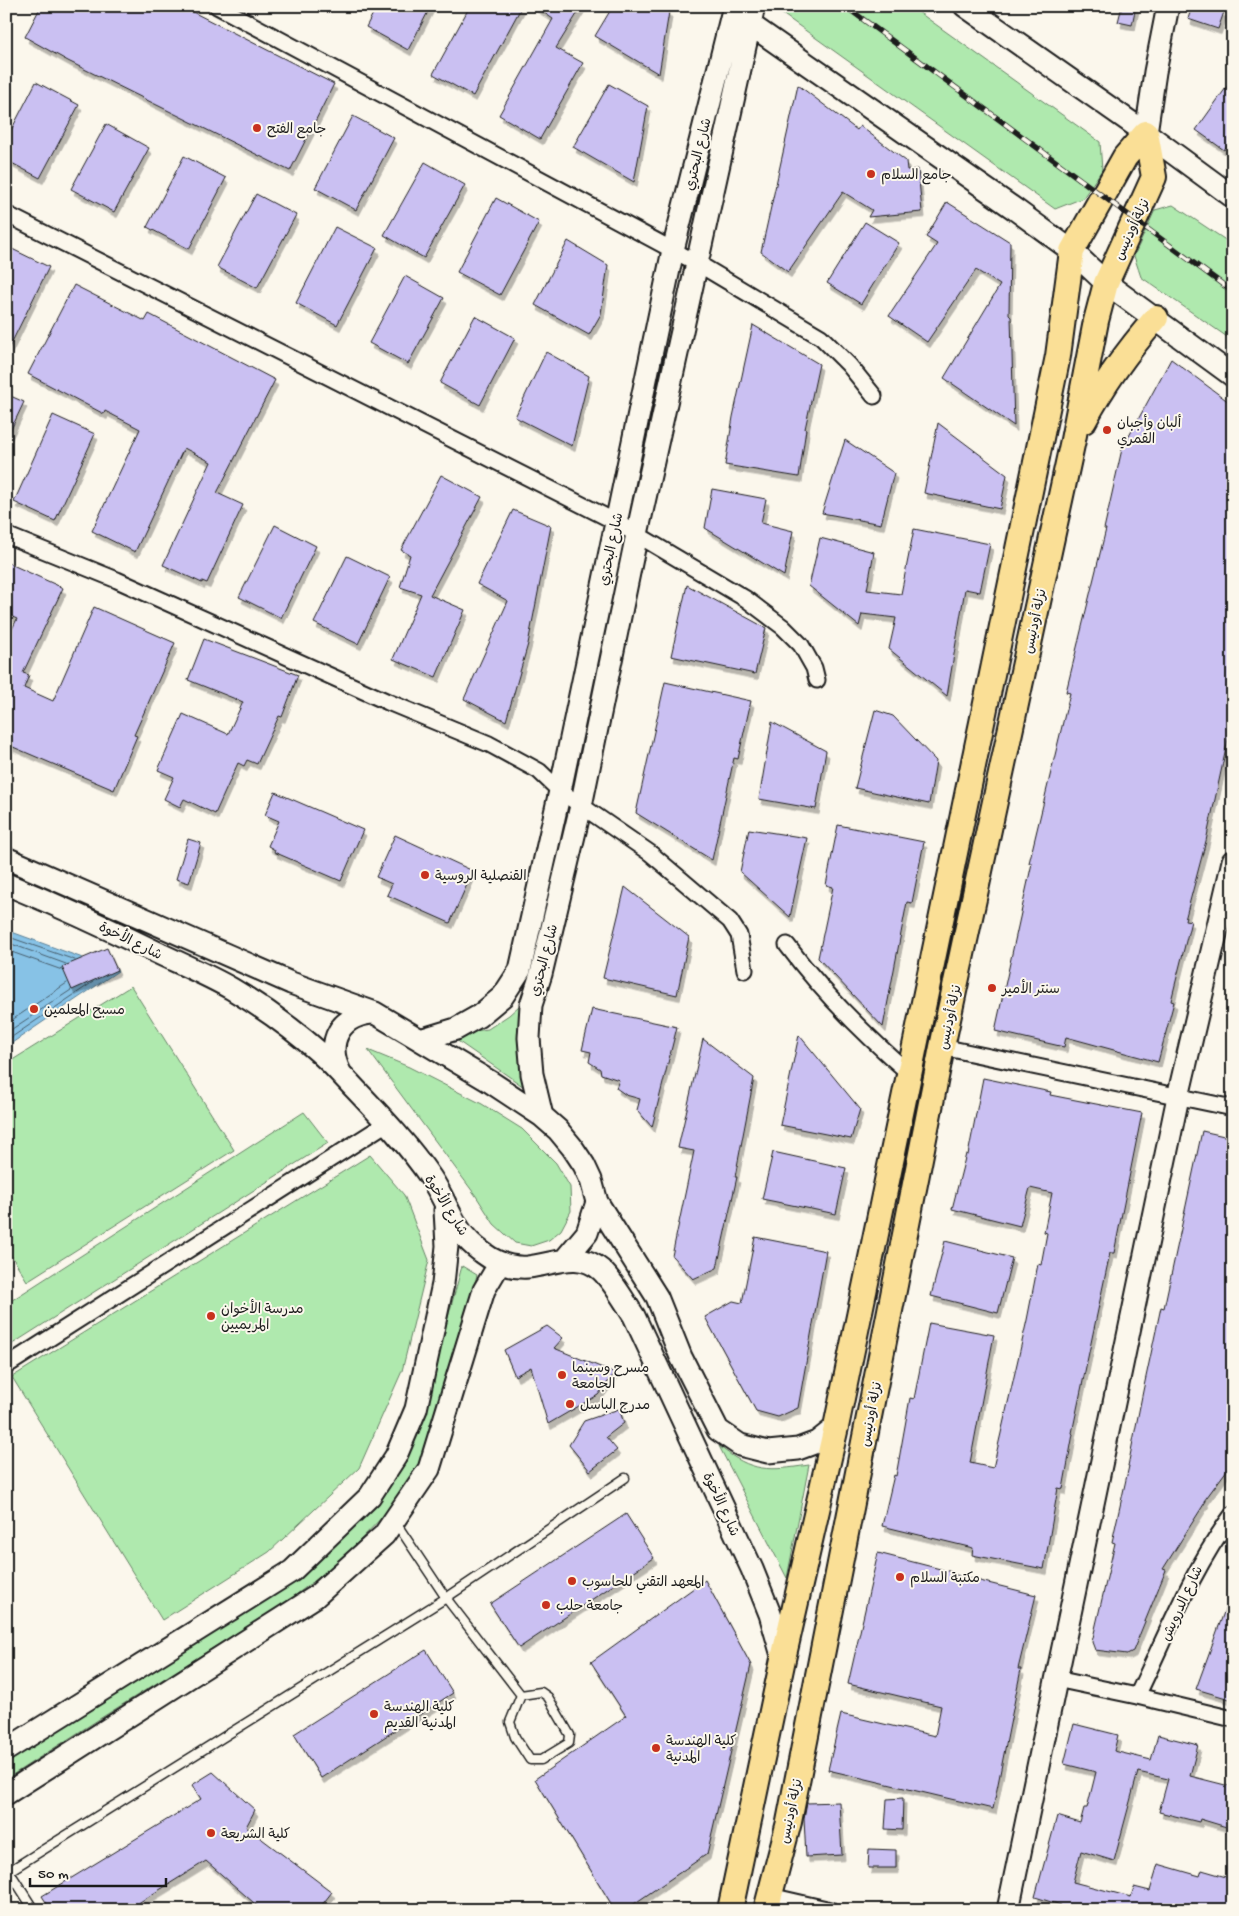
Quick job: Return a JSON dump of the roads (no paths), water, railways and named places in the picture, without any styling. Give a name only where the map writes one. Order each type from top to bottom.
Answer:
[{"type":"main road","points":[[965,6],[1146,133],[1233,197]]},
{"type":"main road","points":[[730,1910],[783,1659],[836,1426],[1058,356],[1072,251],[1125,157],[1146,133],[1155,72],[1168,6]]},
{"type":"main road","name":"شارع البحتري","points":[[420,1040],[456,1029],[480,1016],[503,996],[520,970],[560,791],[673,250],[730,8]]},
{"type":"main road","points":[[730,8],[752,16],[1072,251],[1106,283],[1233,376]]},
{"type":"main road","name":"شارع البحتري","points":[[542,1116],[532,1074],[529,1038],[531,1005],[541,974],[581,806],[637,534],[752,16]]},
{"type":"main road","name":"نزلة أودنيس","points":[[768,1903],[788,1822],[942,1047],[1074,440],[1096,321],[1106,283],[1154,177],[1146,133]]},
{"type":"main road","points":[[1074,440],[1097,396],[1113,371],[1130,347],[1156,318]]},
{"type":"main road","name":"شارع الأخوة","points":[[6,858],[291,983],[375,1013],[489,1081],[542,1116],[572,1147],[584,1165],[591,1180],[597,1202],[657,1297],[681,1356],[718,1430],[740,1445],[768,1452],[798,1449],[817,1442],[836,1426]]},
{"type":"main road","points":[[1008,1910],[1178,1096],[1233,861]]},
{"type":"main road","name":"شارع الأخوة","points":[[10,890],[103,927],[231,989],[290,1028],[340,1072],[386,1123],[432,1180],[452,1219],[467,1239],[485,1255],[500,1263],[528,1267],[566,1258],[586,1261],[601,1271],[614,1286],[634,1316],[752,1569],[770,1614],[783,1659]]},
{"type":"main road","points":[[340,1072],[335,1063],[333,1052],[334,1041],[338,1031],[354,1017],[364,1013],[375,1013]]},
{"type":"main road","points":[[566,1258],[587,1233],[597,1202]]},
{"type":"main road","points":[[6,1750],[292,1571],[370,1496],[396,1456],[416,1409],[443,1284],[447,1246],[445,1204]]},
{"type":"main road","points":[[6,1794],[315,1597],[384,1534],[429,1469],[484,1290],[500,1263]]},
{"type":"street","points":[[217,6],[697,263],[821,337],[849,365],[874,396]]},
{"type":"street","points":[[6,214],[637,534],[746,598],[783,627],[801,645],[814,668],[818,680]]},
{"type":"street","points":[[6,535],[116,580],[388,702],[489,744],[539,771],[560,791],[650,853],[730,921],[739,935],[745,970]]},
{"type":"street","points":[[10,890],[36,871]]},
{"type":"street","points":[[787,945],[808,973],[877,1045],[909,1073]]},
{"type":"street","points":[[942,1047],[1233,1108]]},
{"type":"street","points":[[6,1366],[386,1123]]},
{"type":"street","name":"شارع الدرويش","points":[[1137,1696],[1188,1584],[1204,1554],[1233,1514]]},
{"type":"street","points":[[1056,1680],[1137,1696],[1233,1719]]},
{"type":"street","points":[[768,1903],[831,1910]]},
{"type":"lane","points":[[34,1910],[7,1870],[446,1598],[625,1478]]},
{"type":"lane","points":[[394,1520],[446,1598],[521,1696]]},
{"type":"lane","points":[[541,1692],[548,1697],[570,1734],[569,1743],[541,1760],[530,1760],[515,1737],[510,1722],[521,1696],[541,1692]]},
{"type":"water","name":"مسبح المعلمين","points":[[9,931],[118,971],[6,1047],[6,932]]},
{"type":"railway","points":[[845,6],[1233,292]]},
{"type":"place","name":"جامع الفتح","points":[[257,128]]},
{"type":"place","name":"جامع السلام","points":[[871,174]]},
{"type":"place","name":"ألبان وأجبان القمري","points":[[1107,430]]},
{"type":"place","name":"القنصلية الروسية","points":[[425,875]]},
{"type":"place","name":"سنتر الأمير","points":[[992,988]]},
{"type":"place","name":"مسبح المعلمين","points":[[34,1009]]},
{"type":"place","name":"مدرسة الأخوان المريميين","points":[[211,1316]]},
{"type":"place","name":"مسرح وسينما الجامعة","points":[[562,1375]]},
{"type":"place","name":"مدرج الباسل","points":[[570,1404]]},
{"type":"place","name":"مكتبة السلام","points":[[900,1577]]},
{"type":"place","name":"المعهد التقني للحاسوب","points":[[572,1581]]},
{"type":"place","name":"جامعة حلب","points":[[546,1605]]},
{"type":"place","name":"كلية الهندسة المدنية القديم","points":[[374,1714]]},
{"type":"place","name":"كلية الهندسة المدنية","points":[[656,1748]]},
{"type":"place","name":"كلية الشريعة","points":[[211,1833]]}]
